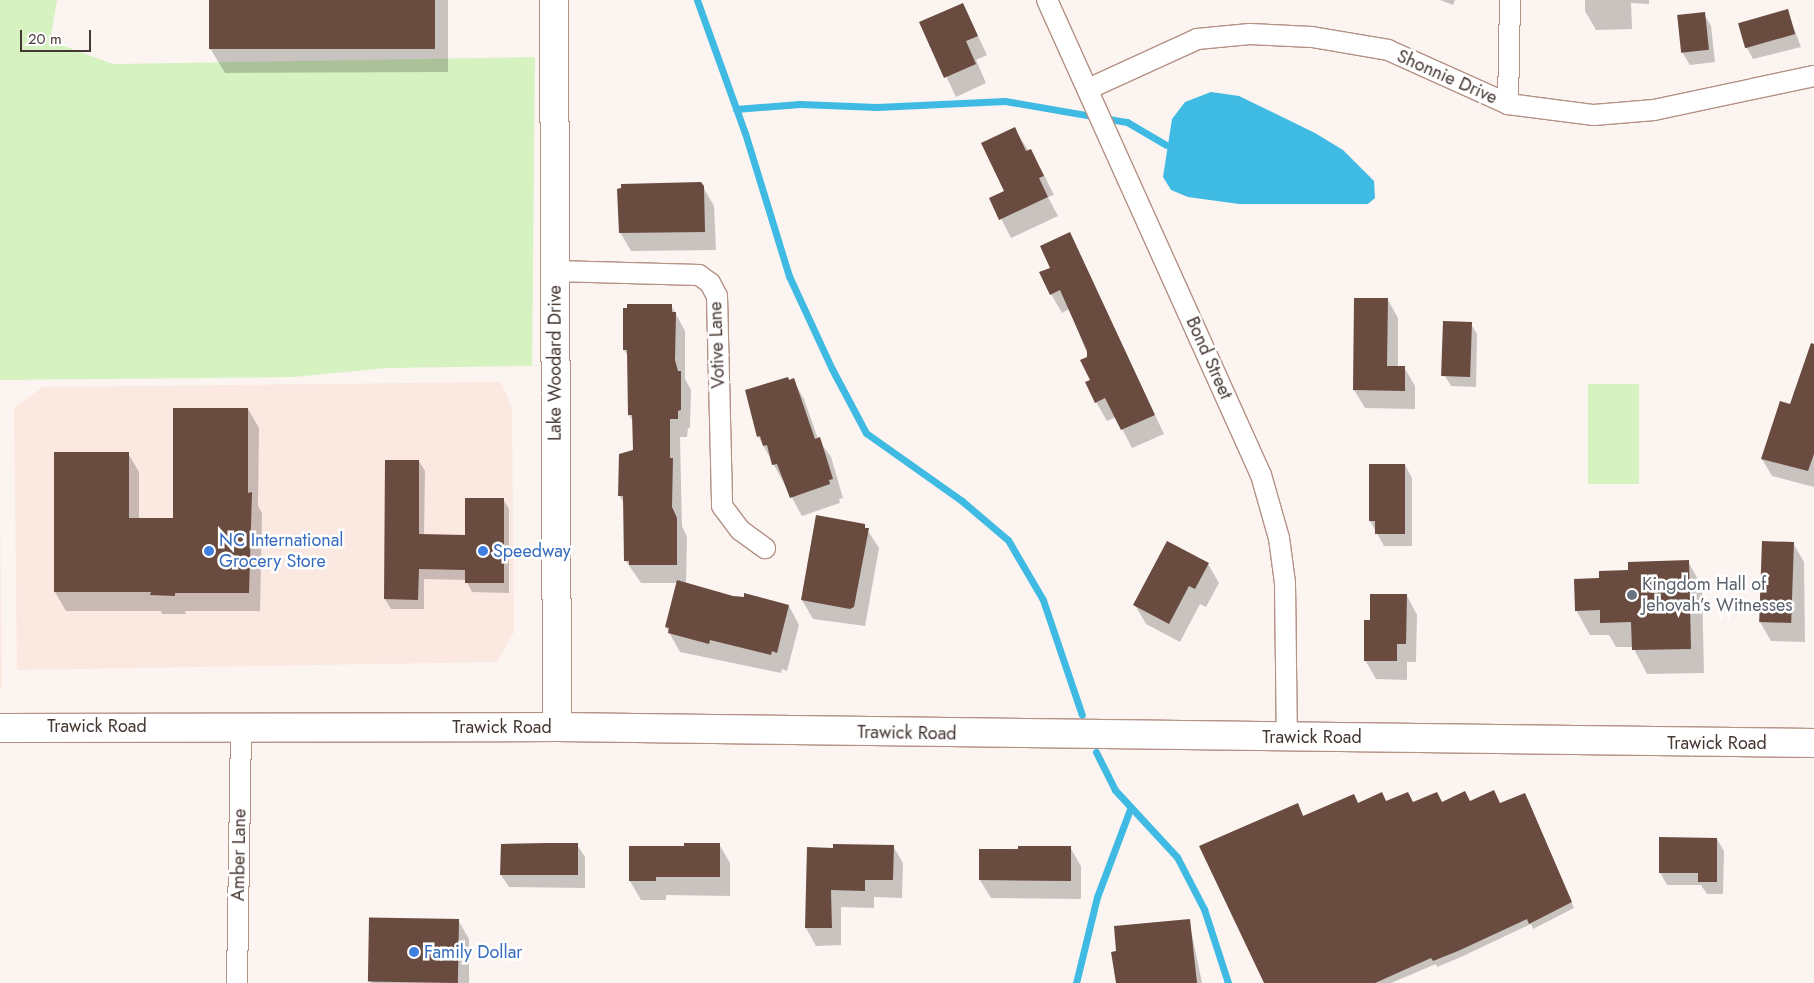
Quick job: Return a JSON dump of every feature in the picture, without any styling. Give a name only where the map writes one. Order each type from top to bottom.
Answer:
[{"type":"street","name":"Lake Woodard Drive","points":[[554,0],[557,727]]},
{"type":"street","name":"Bond Street","points":[[1047,0],[1261,474],[1279,538],[1285,583],[1287,737]]},
{"type":"street","points":[[1508,104],[1510,0]]},
{"type":"street","name":"Shonnie Drive","points":[[1088,89],[1197,40],[1250,34],[1312,37],[1388,50],[1508,104],[1594,115],[1654,110],[1814,76]]},
{"type":"street","name":"Votive Lane","points":[[555,271],[699,275],[710,284],[717,296],[722,506],[740,530],[764,548]]},
{"type":"street","name":"Amber Lane","points":[[237,983],[241,727]]},
{"type":"street","name":"Trawick Road","points":[[0,728],[557,727],[1814,743]]},
{"type":"shaded area","points":[[501,382],[512,408],[514,632],[497,662],[17,670],[14,408],[43,387]]},
{"type":"shaded area","points":[[0,503],[2,689],[0,689]]},
{"type":"green space","points":[[0,0],[57,0],[50,41],[113,64],[535,57],[532,366],[386,368],[294,377],[0,380]]},
{"type":"green space","points":[[1588,384],[1639,384],[1639,484],[1588,484]]},
{"type":"water","points":[[1211,92],[1239,96],[1315,133],[1343,150],[1374,181],[1375,198],[1368,204],[1239,204],[1188,197],[1171,190],[1163,177],[1172,119],[1185,102]]},
{"type":"building","points":[[209,0],[435,0],[435,49],[209,49]]},
{"type":"building","points":[[963,3],[978,36],[966,41],[976,64],[944,78],[919,22]]},
{"type":"building","points":[[1788,9],[1795,34],[1745,48],[1738,23]]},
{"type":"building","points":[[1705,12],[1709,50],[1681,53],[1677,15]]},
{"type":"building","points":[[1015,127],[1026,151],[1031,149],[1044,176],[1039,178],[1048,197],[999,220],[989,198],[1004,191],[981,143]]},
{"type":"building","points":[[701,182],[704,186],[705,232],[619,233],[617,189],[621,188],[621,184]]},
{"type":"building","points":[[1070,232],[1155,415],[1121,430],[1105,398],[1095,403],[1085,382],[1090,380],[1080,360],[1087,357],[1087,351],[1060,290],[1050,295],[1039,272],[1050,268],[1040,246]]},
{"type":"building","points":[[1354,298],[1388,298],[1387,366],[1405,366],[1405,391],[1353,390]]},
{"type":"building","points":[[627,304],[672,304],[672,312],[676,312],[675,360],[678,371],[681,371],[681,410],[678,411],[678,419],[670,419],[670,458],[673,458],[672,507],[677,518],[677,565],[629,565],[629,561],[624,561],[623,496],[618,496],[619,454],[633,450],[632,415],[628,415],[627,350],[623,350],[623,308],[627,308]]},
{"type":"building","points":[[1443,321],[1472,322],[1470,377],[1441,376]]},
{"type":"building","points":[[1811,343],[1814,344],[1814,454],[1808,471],[1761,459],[1780,401],[1790,404]]},
{"type":"building","points":[[788,377],[789,380],[794,378],[815,439],[820,437],[833,479],[829,480],[830,484],[790,498],[777,464],[772,465],[767,445],[763,446],[760,436],[757,437],[745,390]]},
{"type":"building","points":[[173,408],[248,408],[248,493],[252,492],[249,593],[175,593],[175,596],[150,595],[151,592],[54,592],[54,452],[129,452],[129,518],[173,518]]},
{"type":"building","points":[[385,460],[419,460],[419,534],[465,535],[465,498],[504,498],[504,583],[465,583],[465,570],[419,569],[418,600],[384,599]]},
{"type":"building","points":[[1369,464],[1405,464],[1405,534],[1375,534],[1375,521],[1369,521]]},
{"type":"building","points":[[816,515],[865,524],[865,528],[869,528],[854,607],[850,609],[801,600]]},
{"type":"building","points":[[1167,541],[1209,563],[1195,589],[1189,586],[1169,624],[1133,605]]},
{"type":"building","points":[[1762,541],[1794,542],[1791,623],[1759,622]]},
{"type":"building","name":"Kingdom Hall of Jehovah’s Witnesses","points":[[1689,560],[1691,649],[1632,650],[1631,622],[1600,623],[1600,610],[1575,611],[1574,579],[1599,578],[1599,571],[1628,570],[1628,562]]},
{"type":"building","points":[[677,580],[733,596],[744,597],[744,593],[789,605],[777,653],[772,651],[771,655],[710,640],[709,644],[668,633],[669,628],[665,627]]},
{"type":"building","points":[[1370,594],[1407,594],[1406,644],[1397,644],[1397,661],[1364,661],[1364,620],[1370,620]]},
{"type":"building","points":[[1494,790],[1500,803],[1525,793],[1572,902],[1529,924],[1527,919],[1458,951],[1433,961],[1431,958],[1375,983],[1264,983],[1199,846],[1298,803],[1303,816],[1354,794],[1358,803],[1382,792],[1386,801],[1408,792],[1413,802],[1437,792],[1442,802],[1465,791],[1470,801]]},
{"type":"building","points":[[1659,837],[1717,838],[1717,882],[1698,882],[1698,873],[1659,873]]},
{"type":"building","points":[[578,843],[578,875],[500,875],[501,844]]},
{"type":"building","points":[[684,843],[720,843],[720,877],[656,877],[656,881],[629,881],[629,846],[684,846]]},
{"type":"building","points":[[833,844],[894,845],[893,880],[865,880],[865,891],[831,890],[832,928],[805,928],[807,847],[833,848]]},
{"type":"building","points":[[1018,846],[1071,846],[1071,881],[979,880],[979,849],[1018,849]]},
{"type":"building","name":"Family Dollar","points":[[369,917],[459,919],[458,983],[368,981]]},
{"type":"building","points":[[1190,919],[1197,983],[1116,983],[1111,952],[1116,951],[1114,926]]},
{"type":"waterway","points":[[697,0],[745,133],[789,276],[832,369],[866,433],[962,501],[1008,540],[1043,600],[1082,715]]},
{"type":"waterway","points":[[736,109],[800,104],[877,107],[1005,101],[1127,122],[1166,145]]},
{"type":"waterway","points":[[1096,752],[1115,790],[1177,857],[1204,909],[1228,983]]},
{"type":"waterway","points":[[1076,983],[1097,897],[1130,809]]},
{"type":"place","name":"NC International Grocery Store","points":[[209,551]]},
{"type":"place","name":"Speedway","points":[[483,551]]},
{"type":"place","name":"Kingdom Hall of Jehovah’s Witnesses","points":[[1632,595]]},
{"type":"place","name":"Family Dollar","points":[[414,952]]}]
